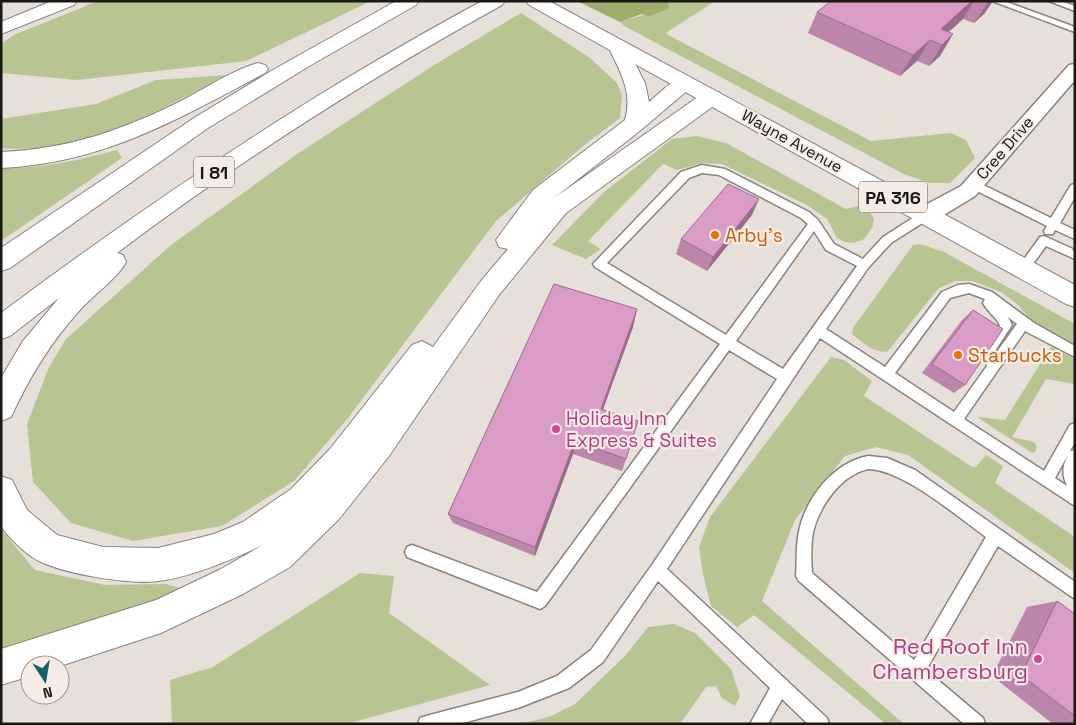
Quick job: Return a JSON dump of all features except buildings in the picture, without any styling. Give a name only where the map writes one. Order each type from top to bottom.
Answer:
[{"type":"main road","points":[[1,21],[47,1]]},
{"type":"main road","points":[[1,29],[68,1]]},
{"type":"main road","points":[[1,160],[40,158],[78,150],[114,139],[163,117],[391,1]]},
{"type":"main road","name":"I 81","points":[[1,261],[121,176],[207,119],[307,58],[410,1]]},
{"type":"main road","name":"I 81","points":[[1,328],[64,278],[243,152],[352,84],[496,1]]},
{"type":"main road","name":"Wayne Avenue","points":[[535,1],[1075,297]]},
{"type":"main road","points":[[617,46],[635,83],[639,105],[634,124]]},
{"type":"main road","points":[[1,491],[16,521],[49,549],[103,564],[158,565],[214,550],[254,533],[302,500],[341,459],[541,196],[686,84]]},
{"type":"main road","points":[[1,667],[161,616],[231,582],[278,555],[328,508],[378,446],[490,288],[558,207],[712,97]]},
{"type":"main road","points":[[1,408],[24,361],[50,325],[91,281],[138,242],[229,177],[243,152]]},
{"type":"street","name":"Cree Drive","points":[[926,215],[968,191],[1075,69]]},
{"type":"lane","points":[[996,1],[1075,30]]},
{"type":"lane","points":[[1053,1],[1075,10]]},
{"type":"lane","points":[[785,377],[599,264],[685,175],[702,169],[721,172],[805,214],[814,223],[830,247],[864,265]]},
{"type":"lane","points":[[973,184],[1075,235]]},
{"type":"lane","points":[[1022,269],[1044,240],[1075,188]]},
{"type":"lane","points":[[1063,209],[1075,214]]},
{"type":"lane","points":[[426,724],[518,700],[563,682],[597,656],[657,570],[785,377],[864,265],[887,240],[926,215]]},
{"type":"lane","points":[[412,552],[540,601],[814,223]]},
{"type":"lane","points":[[1044,240],[1075,255]]},
{"type":"lane","points":[[890,370],[946,294],[955,289],[969,289],[982,292],[994,298],[1024,323],[1075,352]]},
{"type":"lane","points":[[890,370],[906,361],[952,300],[958,296],[981,298],[999,312],[1006,325],[988,350],[993,366]]},
{"type":"lane","points":[[956,420],[1024,323]]},
{"type":"lane","points":[[818,330],[890,370],[956,420],[1075,499]]},
{"type":"lane","points":[[1046,480],[1075,429]]},
{"type":"lane","points":[[1075,456],[1069,465],[1068,473],[1075,486]]},
{"type":"lane","points":[[977,724],[804,576],[806,536],[816,506],[835,479],[862,464],[887,464],[910,475],[1075,591]]},
{"type":"lane","points":[[916,672],[996,535]]},
{"type":"lane","points":[[657,570],[821,724]]},
{"type":"lane","points":[[758,724],[781,686]]},
{"type":"green space","points":[[98,1],[371,1],[246,61],[77,80],[1,73],[1,44],[14,35]]},
{"type":"green space","points":[[577,1],[667,1],[670,8],[650,16],[642,14],[620,22]]},
{"type":"green space","points":[[667,1],[715,1],[666,33],[670,36],[871,141],[951,133],[966,140],[975,158],[950,183],[929,183],[904,174],[624,26],[620,22],[670,7]]},
{"type":"green space","points":[[521,13],[590,58],[617,83],[622,95],[620,118],[583,146],[496,221],[348,418],[294,481],[222,526],[133,541],[71,523],[33,482],[27,424],[49,367],[66,339],[171,245],[300,152],[439,62]]},
{"type":"green space","points":[[229,75],[147,115],[91,137],[62,144],[32,148],[1,148],[1,119],[96,104],[156,80]]},
{"type":"green space","points":[[697,136],[726,143],[846,209],[865,204],[874,219],[872,228],[864,239],[854,243],[845,242],[837,238],[827,219],[807,205],[722,164],[703,163],[677,170],[663,164],[588,241],[601,249],[586,259],[552,245],[604,192],[672,139]]},
{"type":"green space","points":[[117,150],[122,158],[1,241],[1,168],[60,163]]},
{"type":"green space","points":[[920,244],[944,252],[1075,324],[1075,345],[1031,320],[1017,304],[1001,292],[972,281],[955,281],[939,288],[887,352],[882,352],[868,346],[852,334],[853,328],[913,245]]},
{"type":"green space","points":[[1051,347],[1075,359],[1075,384],[1046,379],[1012,437],[1034,442],[1037,447],[1035,452],[1032,453],[977,417],[1005,420]]},
{"type":"green space","points":[[831,357],[844,360],[872,381],[864,396],[971,466],[976,467],[986,455],[1003,466],[995,483],[1075,537],[1075,573],[908,455],[876,447],[845,456],[795,520],[762,601],[904,724],[886,724],[754,615],[737,627],[711,606],[703,574],[699,547],[710,517]]},
{"type":"green space","points":[[1,527],[3,532],[35,570],[105,585],[166,584],[186,590],[1,657]]},
{"type":"green space","points":[[360,573],[394,576],[389,613],[490,685],[346,724],[172,724],[170,680],[213,667]]},
{"type":"green space","points":[[674,624],[695,633],[731,669],[740,696],[735,706],[722,698],[716,686],[706,687],[680,724],[522,724],[551,716],[575,704],[626,655],[648,627]]},
{"type":"place","name":"Arby's","points":[[715,235]]},
{"type":"place","name":"Starbucks","points":[[958,355]]},
{"type":"place","name":"Holiday Inn Express & Suites","points":[[556,429]]},
{"type":"place","name":"Red Roof Inn Chambersburg","points":[[1038,659]]}]
